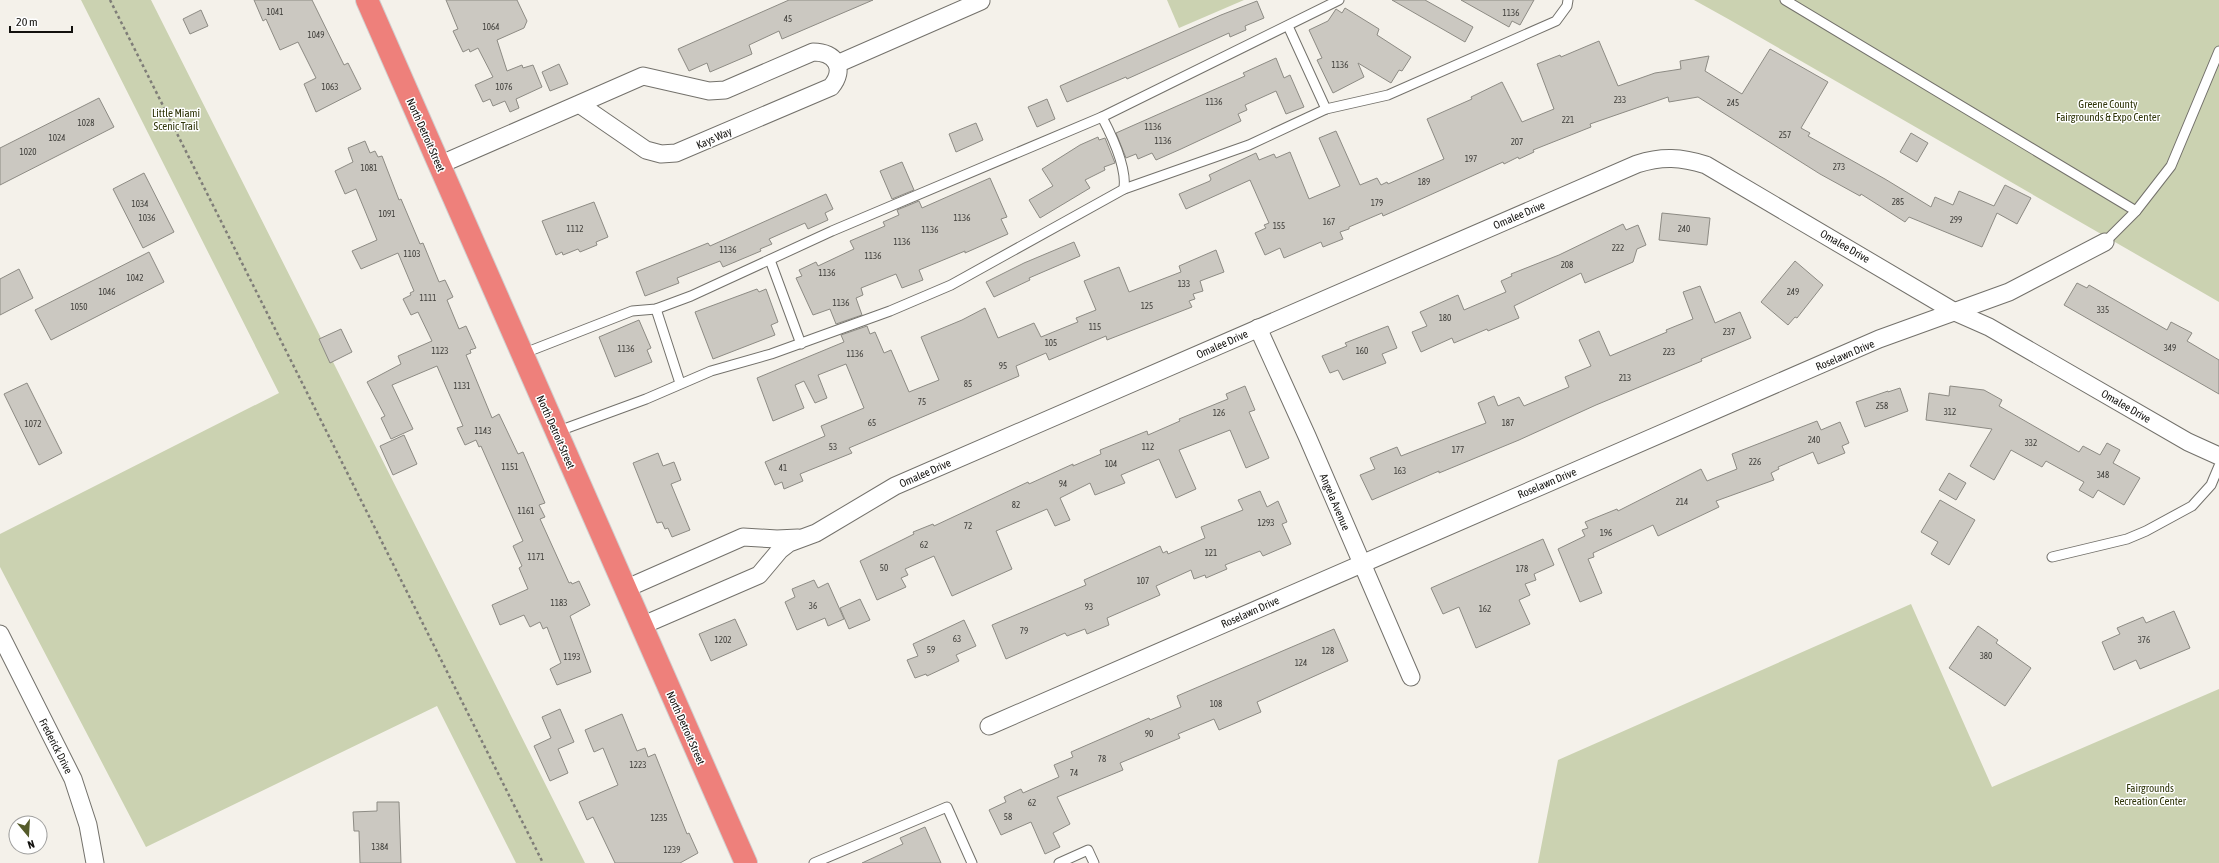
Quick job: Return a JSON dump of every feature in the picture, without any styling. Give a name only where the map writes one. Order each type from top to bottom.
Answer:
[{"type":"highway","name":"North Detroit Street","points":[[367,0],[521,354],[746,863]]},
{"type":"street","points":[[439,164],[643,76],[709,90],[725,90],[813,52],[824,52],[831,56],[837,64],[982,1]]},
{"type":"street","name":"Kays Way","points":[[578,104],[646,150],[661,154],[676,153],[831,87],[837,80],[837,64]]},
{"type":"street","name":"Omalee Drive","points":[[641,626],[759,575],[780,550],[800,538],[827,526],[895,486],[1637,164],[1667,157],[1687,159],[1706,165],[1955,312],[1989,327],[2188,442],[2219,456]]},
{"type":"street","name":"Roselawn Drive","points":[[989,726],[1880,339],[2009,292],[2105,242]]},
{"type":"street","name":"Angela Avenue","points":[[1258,328],[1307,436],[1411,677]]},
{"type":"street","name":"Omalee Drive","points":[[625,589],[743,537],[777,539],[800,538]]},
{"type":"street","name":"Frederick Drive","points":[[0,634],[73,779],[88,825],[95,863]]},
{"type":"lane","points":[[521,354],[632,311],[656,309],[691,296],[832,231],[1102,117],[1339,0]]},
{"type":"lane","points":[[556,432],[710,371],[801,344],[890,311],[951,285],[1124,188],[1249,145],[1326,109],[1388,95],[1556,21],[1567,6],[1568,0]]},
{"type":"lane","points":[[1785,0],[2136,211]]},
{"type":"lane","points":[[1288,26],[1326,109]]},
{"type":"lane","points":[[2105,242],[2136,211],[2171,166],[2219,51]]},
{"type":"lane","points":[[1102,117],[1118,154],[1125,182],[1124,188]]},
{"type":"lane","points":[[770,260],[801,344]]},
{"type":"lane","points":[[656,309],[680,383]]},
{"type":"lane","points":[[2052,557],[2127,539],[2146,531],[2192,506],[2211,485],[2219,466]]},
{"type":"lane","points":[[814,863],[947,807],[972,863]]},
{"type":"lane","points":[[1059,863],[1088,850],[1094,863]]},
{"type":"path","points":[[110,0],[543,863]]},
{"type":"green space","name":"Little Miami Scenic Trail","points":[[81,0],[151,0],[585,863],[516,863],[437,706],[146,847],[0,567],[0,534],[279,393]]},
{"type":"green space","points":[[1167,0],[1244,0],[1179,28]]},
{"type":"green space","name":"Greene County Fairgrounds & Expo Center","points":[[1694,0],[2219,0],[2219,302],[1730,20]]},
{"type":"green space","name":"Fairgrounds Recreation Center","points":[[1911,604],[1992,787],[2219,689],[2219,863],[1538,863],[1558,760]]},
{"type":"building","points":[[254,0],[312,0],[344,65],[348,63],[361,89],[316,112],[304,84],[316,78],[298,42],[280,50],[266,19],[263,21]]},
{"type":"building","points":[[446,0],[517,0],[527,21],[524,28],[497,40],[507,71],[522,65],[523,68],[533,65],[542,87],[516,99],[519,108],[510,112],[505,101],[493,106],[490,99],[483,102],[475,85],[493,77],[478,48],[470,52],[469,49],[463,52],[453,31],[458,29]]},
{"type":"building","points":[[789,0],[873,0],[782,39],[779,31],[749,45],[752,54],[710,72],[707,63],[689,71],[678,49]]},
{"type":"building","points":[[1392,0],[1425,0],[1473,27],[1465,42]]},
{"type":"building","points":[[1461,0],[1534,0],[1520,25],[1512,21],[1509,27]]},
{"type":"building","points":[[1257,1],[1264,18],[1245,26],[1246,30],[1230,37],[1229,33],[1127,79],[1126,77],[1067,102],[1060,86],[1221,15]]},
{"type":"building","points":[[1345,8],[1379,29],[1377,35],[1411,57],[1402,71],[1399,70],[1391,83],[1358,63],[1364,77],[1333,93],[1317,60],[1322,58],[1309,30],[1328,21],[1336,9],[1342,13]]},
{"type":"building","points":[[201,10],[208,26],[190,34],[183,19]]},
{"type":"building","points":[[1599,41],[1618,86],[1655,73],[1681,69],[1680,61],[1709,56],[1705,71],[1742,94],[1770,49],[1828,82],[1801,128],[1810,133],[1808,136],[1885,179],[1931,207],[1935,197],[1953,205],[1959,191],[1994,206],[2005,185],[2031,198],[2017,224],[1997,213],[1982,247],[1909,217],[1905,222],[1861,194],[1860,196],[1820,174],[1698,97],[1669,102],[1668,97],[1590,124],[1591,127],[1533,150],[1534,152],[1519,159],[1518,157],[1504,164],[1503,162],[1383,216],[1382,213],[1349,227],[1349,229],[1340,232],[1343,239],[1323,247],[1321,242],[1284,258],[1280,248],[1265,255],[1255,233],[1266,228],[1264,225],[1269,223],[1250,180],[1186,209],[1179,194],[1210,181],[1211,179],[1209,175],[1256,153],[1259,160],[1274,154],[1276,158],[1290,152],[1309,199],[1340,186],[1319,138],[1336,131],[1360,185],[1377,178],[1381,185],[1387,182],[1388,184],[1444,159],[1427,119],[1472,99],[1471,97],[1502,82],[1522,122],[1554,109],[1537,64],[1560,55],[1561,57]]},
{"type":"building","points":[[1276,58],[1284,78],[1290,75],[1304,107],[1286,114],[1276,91],[1245,105],[1247,110],[1238,114],[1241,121],[1181,149],[1156,160],[1152,153],[1138,159],[1136,154],[1126,158],[1116,133],[1245,76],[1243,73]]},
{"type":"building","points":[[559,64],[568,84],[550,91],[542,72]]},
{"type":"building","points":[[99,98],[114,127],[0,185],[0,148]]},
{"type":"building","points":[[1047,99],[1055,119],[1037,127],[1028,107]]},
{"type":"building","points":[[976,123],[983,140],[956,152],[949,134]]},
{"type":"building","points":[[1911,133],[1928,143],[1917,162],[1900,152]]},
{"type":"building","points":[[1098,137],[1099,140],[1105,138],[1115,163],[1104,167],[1105,170],[1085,180],[1090,188],[1040,218],[1029,200],[1053,186],[1042,169],[1080,145]]},
{"type":"building","points":[[365,141],[370,153],[375,151],[378,157],[382,156],[399,200],[401,199],[420,244],[423,243],[439,282],[445,280],[453,297],[447,300],[459,329],[466,326],[476,348],[470,350],[471,353],[466,355],[492,418],[499,414],[518,454],[523,452],[545,503],[539,505],[545,517],[540,519],[569,583],[571,582],[572,584],[579,581],[590,605],[570,616],[591,672],[557,685],[550,669],[561,663],[547,627],[543,629],[540,622],[530,627],[524,615],[500,625],[492,605],[528,589],[519,568],[522,566],[513,546],[523,541],[481,446],[479,447],[476,440],[465,445],[457,428],[463,426],[437,366],[392,385],[413,429],[391,439],[381,418],[385,416],[367,382],[401,364],[398,356],[432,341],[418,312],[411,315],[403,299],[411,295],[410,293],[414,291],[398,253],[361,269],[352,251],[377,240],[356,189],[345,194],[335,171],[353,162],[348,148]]},
{"type":"building","points":[[902,162],[914,190],[892,199],[880,171]]},
{"type":"building","points":[[144,173],[174,232],[143,248],[113,189]]},
{"type":"building","points":[[990,178],[1007,217],[1001,219],[1008,234],[965,253],[965,251],[919,270],[923,280],[902,288],[896,274],[861,288],[863,295],[856,298],[862,315],[836,324],[830,309],[813,315],[796,278],[802,276],[799,270],[816,262],[818,266],[854,249],[850,241],[885,226],[883,222],[899,215],[897,210],[919,201],[922,208]]},
{"type":"building","points":[[826,194],[833,209],[825,213],[828,220],[808,229],[805,223],[769,239],[772,244],[760,249],[761,251],[723,267],[720,261],[677,278],[679,283],[645,296],[636,272],[708,243],[710,246]]},
{"type":"building","points":[[594,202],[608,237],[596,242],[597,245],[580,252],[578,249],[563,255],[562,252],[556,255],[542,221]]},
{"type":"building","points":[[1662,213],[1710,218],[1707,245],[1659,240]]},
{"type":"building","points":[[1623,224],[1626,230],[1638,225],[1646,245],[1637,249],[1633,262],[1585,283],[1581,273],[1514,306],[1519,318],[1488,331],[1487,329],[1454,343],[1452,338],[1421,352],[1412,332],[1427,326],[1420,312],[1458,295],[1464,310],[1506,292],[1501,281],[1512,276],[1511,274],[1559,255]]},
{"type":"building","points":[[1074,242],[1080,256],[1029,278],[1030,280],[994,297],[986,282],[1024,263]]},
{"type":"building","points":[[1216,250],[1224,272],[1200,281],[1203,291],[1193,294],[1195,299],[1189,301],[1192,307],[1107,340],[1106,336],[1049,360],[1046,353],[1016,366],[1019,376],[849,448],[852,453],[800,474],[803,481],[784,489],[782,482],[775,485],[765,462],[825,436],[821,426],[864,408],[846,364],[818,375],[827,398],[815,403],[804,381],[795,385],[804,408],[773,421],[757,378],[844,342],[841,335],[867,326],[870,334],[875,332],[884,353],[891,350],[909,392],[939,380],[921,337],[962,320],[985,308],[998,338],[1034,323],[1041,337],[1078,322],[1076,318],[1096,310],[1084,281],[1119,267],[1129,292],[1181,272],[1179,266]]},
{"type":"building","points":[[149,252],[164,282],[51,340],[35,310]]},
{"type":"building","points":[[1795,261],[1823,285],[1797,318],[1795,317],[1788,325],[1761,302]]},
{"type":"building","points":[[19,269],[33,298],[0,315],[0,279]]},
{"type":"building","points":[[2077,283],[2087,288],[2089,285],[2167,330],[2171,322],[2192,333],[2187,341],[2219,360],[2219,394],[2064,305]]},
{"type":"building","points":[[1700,286],[1715,323],[1740,312],[1751,338],[1701,359],[1702,361],[1596,405],[1519,440],[1439,473],[1439,471],[1372,500],[1360,475],[1375,469],[1370,458],[1397,447],[1401,456],[1486,423],[1478,403],[1494,396],[1498,406],[1519,397],[1524,406],[1569,387],[1565,377],[1591,366],[1579,340],[1599,331],[1610,356],[1667,332],[1666,330],[1693,319],[1683,292]]},
{"type":"building","points":[[757,289],[759,292],[766,289],[778,322],[771,325],[775,335],[713,359],[695,312]]},
{"type":"building","points":[[639,320],[651,348],[647,350],[652,362],[615,377],[599,337]]},
{"type":"building","points":[[1388,326],[1397,348],[1382,354],[1386,363],[1343,380],[1338,370],[1330,373],[1322,356],[1347,346],[1345,343]]},
{"type":"building","points":[[341,329],[352,352],[330,363],[319,339]]},
{"type":"building","points":[[27,383],[62,453],[39,465],[4,394]]},
{"type":"building","points":[[1245,386],[1255,410],[1249,412],[1269,458],[1246,468],[1230,430],[1179,450],[1196,489],[1176,498],[1159,459],[1121,475],[1125,483],[1095,495],[1090,483],[1060,498],[1070,520],[1055,526],[1047,509],[996,531],[1012,569],[952,596],[934,556],[905,569],[908,575],[901,578],[906,587],[877,600],[860,561],[914,534],[913,532],[933,524],[934,526],[1028,482],[1029,484],[1073,464],[1073,466],[1101,454],[1100,450],[1147,431],[1148,435],[1180,421],[1179,419],[1228,399],[1226,394]]},
{"type":"building","points":[[1950,386],[1984,390],[2002,400],[1999,406],[2079,452],[2083,446],[2100,455],[2107,443],[2120,450],[2113,463],[2140,478],[2124,505],[2098,490],[2093,498],[2079,490],[2084,482],[2046,461],[2042,467],[2011,450],[1994,480],[1970,466],[1992,429],[1926,420],[1929,393],[1949,396]]},
{"type":"building","points":[[1900,388],[1908,411],[1865,427],[1856,402]]},
{"type":"building","points":[[1817,421],[1821,430],[1840,422],[1849,443],[1842,446],[1845,453],[1818,464],[1813,452],[1778,467],[1779,469],[1771,473],[1774,480],[1716,501],[1719,507],[1658,536],[1653,525],[1593,553],[1594,557],[1588,559],[1602,593],[1580,602],[1558,549],[1585,536],[1582,530],[1588,528],[1585,522],[1617,509],[1618,511],[1701,469],[1707,481],[1737,469],[1732,454]]},
{"type":"building","points":[[404,435],[417,464],[393,475],[380,446]]},
{"type":"building","points":[[658,453],[663,466],[674,462],[681,480],[671,484],[690,530],[672,537],[668,528],[665,529],[662,522],[657,523],[633,463]]},
{"type":"building","points":[[1949,473],[1966,483],[1956,500],[1939,490]]},
{"type":"building","points":[[1260,491],[1267,507],[1278,501],[1287,522],[1282,524],[1291,544],[1263,556],[1260,551],[1225,565],[1227,569],[1206,578],[1205,575],[1194,579],[1191,570],[1156,586],[1160,595],[1107,618],[1109,625],[1087,634],[1085,629],[1067,636],[1065,633],[1006,659],[992,625],[1086,585],[1084,580],[1160,546],[1163,553],[1167,551],[1168,554],[1205,538],[1201,527],[1243,510],[1238,500]]},
{"type":"building","points":[[1940,500],[1975,520],[1949,565],[1931,554],[1938,542],[1921,532]]},
{"type":"building","points":[[1543,539],[1554,565],[1534,574],[1536,580],[1525,584],[1530,595],[1519,600],[1530,624],[1476,648],[1459,607],[1443,614],[1431,588]]},
{"type":"building","points":[[814,580],[818,588],[828,583],[844,619],[828,626],[825,618],[797,630],[785,602],[795,597],[792,589]]},
{"type":"building","points":[[860,599],[870,620],[849,629],[840,608]]},
{"type":"building","points":[[2174,611],[2190,648],[2140,669],[2136,660],[2114,670],[2102,642],[2120,634],[2117,628],[2143,617],[2146,623]]},
{"type":"building","points":[[735,619],[747,645],[711,661],[699,634]]},
{"type":"building","points":[[964,620],[976,646],[956,655],[959,661],[927,676],[926,674],[915,678],[907,660],[918,656],[913,644]]},
{"type":"building","points":[[1978,626],[1998,640],[1996,643],[2031,668],[2005,706],[1949,668]]},
{"type":"building","points":[[1334,629],[1348,661],[1257,702],[1261,712],[1219,730],[1214,719],[1178,734],[1180,738],[1120,763],[1123,770],[1057,797],[1070,824],[1053,833],[1060,847],[1045,854],[1031,822],[1001,835],[989,810],[1006,802],[1004,797],[1021,789],[1023,793],[1059,777],[1054,765],[1073,757],[1071,752],[1149,718],[1150,720],[1181,707],[1177,696]]},
{"type":"building","points":[[560,709],[574,742],[558,749],[568,773],[550,781],[534,746],[551,738],[542,717]]},
{"type":"building","points":[[622,714],[637,751],[645,748],[648,757],[655,754],[687,834],[689,833],[698,853],[680,863],[615,863],[593,817],[587,820],[579,802],[618,785],[603,748],[594,752],[585,730]]},
{"type":"building","points":[[377,802],[399,802],[401,863],[360,863],[359,831],[354,831],[353,812],[377,811]]},
{"type":"building","points":[[925,827],[941,863],[862,863],[903,844],[900,838]]}]
